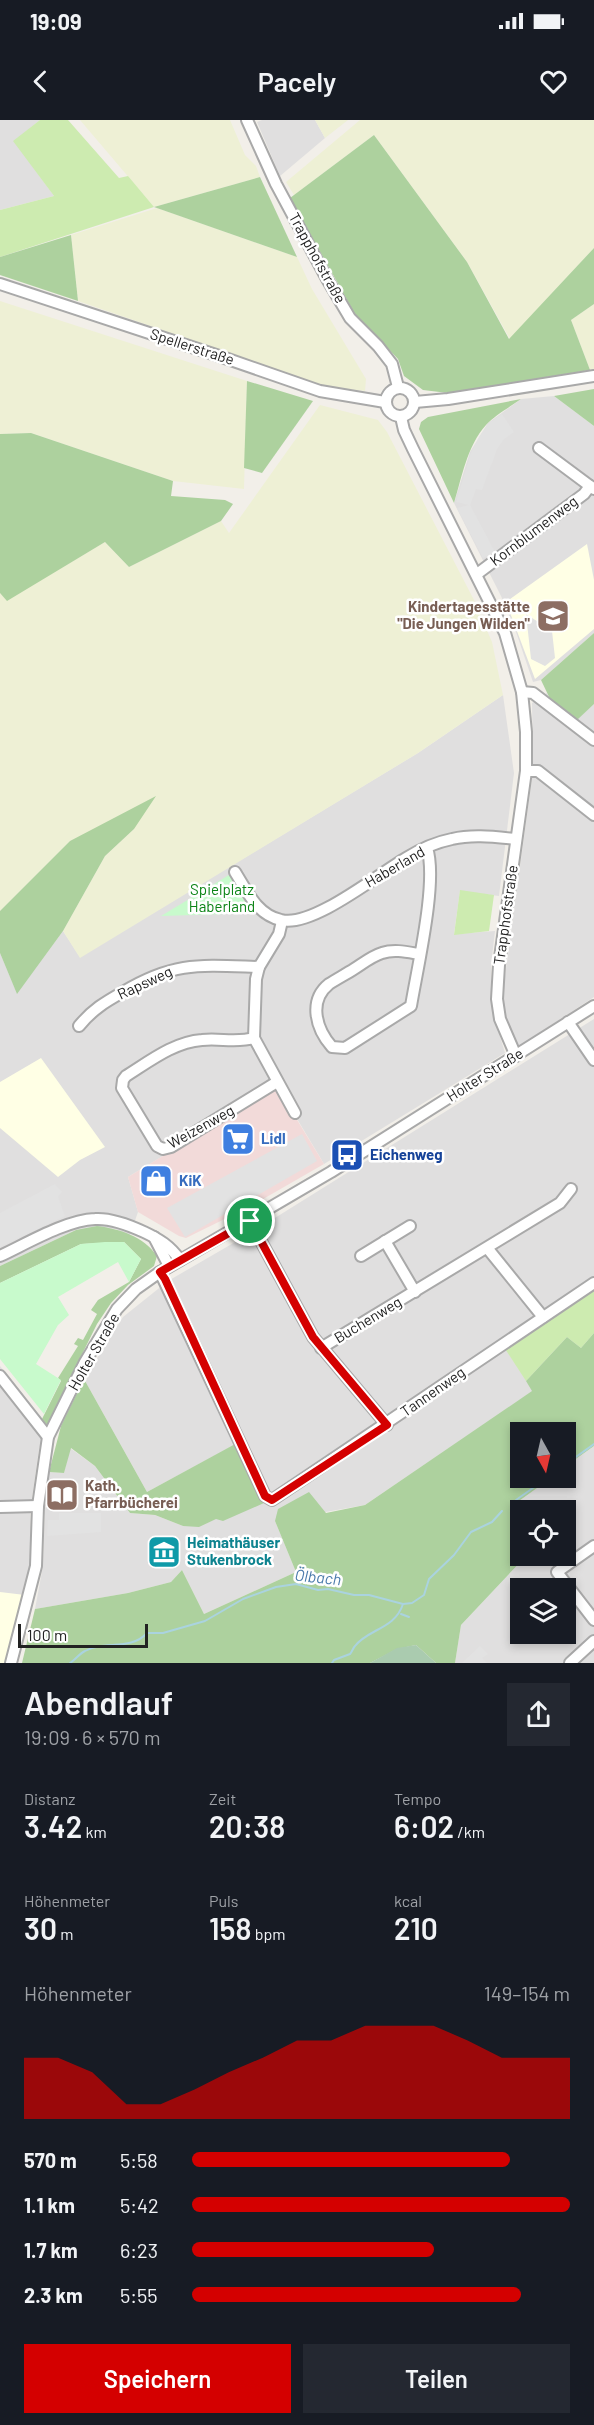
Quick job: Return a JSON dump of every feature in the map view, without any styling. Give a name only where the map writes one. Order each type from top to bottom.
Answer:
[{"type":"street","name":"Trapphofstraße","points":[[247,120],[276,184],[327,279],[350,318],[392,364],[399,387]]},
{"type":"street","name":"Spellerstraße","points":[[0,284],[320,391],[385,402]]},
{"type":"street","points":[[415,402],[594,376]]},
{"type":"street","points":[[399,387],[406,388],[412,394],[415,402],[408,414],[401,417],[387,410],[385,402],[390,390],[399,387]]},
{"type":"street","name":"Trapphofstraße","points":[[401,417],[413,449],[505,633],[522,692],[526,732],[526,771],[499,965],[497,999],[500,1020],[516,1056]]},
{"type":"street","points":[[539,448],[592,488]]},
{"type":"street","name":"Kornblumenweg","points":[[477,574],[592,488]]},
{"type":"street","points":[[522,692],[533,693],[594,740]]},
{"type":"street","points":[[526,771],[538,771],[594,816]]},
{"type":"street","name":"Haberland","points":[[282,921],[310,918],[408,856],[452,838],[471,836],[516,839]]},
{"type":"street","points":[[420,954],[393,951],[380,953],[328,985],[316,1006],[316,1020],[332,1047],[345,1048],[411,1006],[420,954],[430,882],[430,856],[427,848]]},
{"type":"street","points":[[235,872],[258,908],[282,921],[279,934],[259,968],[256,979],[254,1038],[295,1113]]},
{"type":"street","name":"Rapsweg","points":[[79,1026],[93,1010],[139,982],[165,971],[203,965],[259,968]]},
{"type":"street","name":"Holter Straße","points":[[11,1663],[36,1566],[38,1506],[48,1437],[85,1362],[117,1309],[136,1289],[164,1269],[250,1221],[594,1006]]},
{"type":"street","points":[[568,1022],[594,1060]]},
{"type":"street","name":"Weizenweg","points":[[254,1038],[245,1041],[204,1040],[182,1043],[126,1076],[122,1088],[157,1146],[163,1149],[171,1147],[277,1082]]},
{"type":"street","name":"Buchenweg","points":[[321,1348],[488,1249],[560,1203],[571,1190]]},
{"type":"street","points":[[0,1256],[64,1227],[82,1220],[96,1218],[124,1224],[153,1237],[168,1245],[180,1260]]},
{"type":"street","points":[[250,1221],[321,1348],[387,1425]]},
{"type":"street","points":[[361,1256],[410,1226]]},
{"type":"street","points":[[153,1237],[164,1269]]},
{"type":"street","name":"Buchenweg","points":[[385,1241],[415,1292]]},
{"type":"street","points":[[488,1249],[543,1317]]},
{"type":"street","name":"Tannenweg","points":[[164,1269],[165,1279],[265,1496],[272,1500],[594,1284]]},
{"type":"street","points":[[0,1376],[48,1437]]},
{"type":"street","points":[[0,1507],[38,1506]]},
{"type":"street","points":[[594,1546],[557,1572],[594,1620]]},
{"type":"street","points":[[570,1663],[594,1641]]},
{"type":"shaded area","points":[[0,120],[40,120],[14,141],[54,196],[0,210]]},
{"type":"shaded area","points":[[80,120],[230,120],[245,155],[256,166],[260,177],[154,207]]},
{"type":"shaded area","points":[[262,120],[315,120],[325,138],[280,176],[257,122]]},
{"type":"shaded area","points":[[315,120],[348,120],[325,138]]},
{"type":"shaded area","points":[[360,120],[594,120],[594,248],[510,339],[467,262],[374,135],[294,195],[286,182]]},
{"type":"shaded area","points":[[157,208],[297,257],[312,289],[366,379],[365,391],[327,387],[78,301],[71,235]]},
{"type":"shaded area","points":[[0,301],[247,381],[244,489],[173,481],[31,433],[0,434]]},
{"type":"shaded area","points":[[594,304],[594,369],[590,370],[571,320]]},
{"type":"shaded area","points":[[554,396],[594,426],[594,633],[541,680],[533,682],[501,596],[454,503],[470,452],[488,423],[521,399]]},
{"type":"shaded area","points":[[320,405],[378,420],[387,432],[474,600],[492,642],[503,695],[418,753],[80,958],[63,931],[105,856],[134,829],[70,841],[0,911],[0,593],[7,600],[105,542],[129,567],[221,521],[229,533]]},
{"type":"shaded area","points":[[502,414],[514,432],[504,439],[497,449],[482,490],[476,489],[470,505],[495,552],[483,558],[457,508],[469,505],[456,502],[471,453],[479,437],[488,424]]},
{"type":"shaded area","name":"Kindertagesstätte \"Die Jungen Wilden\"","points":[[587,544],[594,580],[594,629],[535,679],[506,602]]},
{"type":"shaded area","points":[[526,614],[552,631],[555,658],[545,666],[531,659]]},
{"type":"shaded area","points":[[547,693],[551,701],[576,720],[594,704],[594,997],[518,1047],[505,1019],[502,998],[533,771],[532,703]]},
{"type":"shaded area","points":[[503,695],[514,773],[499,896],[460,891],[454,934],[495,931],[491,965],[491,998],[505,1053],[324,1164],[278,1087],[128,1177],[138,1212],[130,1235],[115,1229],[76,1230],[0,1266],[0,953],[17,993],[63,931],[80,957],[418,753]]},
{"type":"shaded area","points":[[594,1019],[594,1277],[501,1341],[533,1391],[365,1505],[275,1521],[296,1572],[204,1614],[182,1570],[171,1582],[128,1593],[35,1609],[43,1566],[49,1472],[64,1473],[70,1448],[95,1466],[130,1513],[155,1515],[183,1526],[236,1444],[147,1492],[84,1379],[123,1317],[168,1281],[249,1234]]},
{"type":"shaded area","points":[[41,1058],[105,1147],[80,1160],[58,1177],[0,1128],[0,1082]]},
{"type":"shaded area","points":[[277,1087],[324,1164],[249,1207],[186,1238],[138,1212],[128,1177]]},
{"type":"shaded area","points":[[302,1134],[317,1161],[185,1237],[167,1208]]},
{"type":"shaded area","points":[[55,1184],[62,1192],[58,1197],[65,1216],[0,1247],[0,1213]]},
{"type":"shaded area","points":[[0,1366],[47,1425],[39,1449],[30,1512],[32,1566],[8,1663],[0,1663]]},
{"type":"shaded area","points":[[594,1446],[594,1663],[455,1663],[461,1625],[517,1566],[576,1566],[576,1500],[520,1500],[537,1488],[576,1488],[576,1459]]},
{"type":"shaded area","points":[[59,1513],[101,1513],[101,1532],[47,1536],[48,1520],[59,1520]]},
{"type":"shaded area","points":[[0,1592],[25,1595],[6,1663],[0,1663]]},
{"type":"shaded area","points":[[416,1645],[436,1663],[370,1663],[397,1648]]},
{"type":"shaded area","points":[[480,1646],[488,1654],[482,1658],[487,1663],[462,1663]]},
{"type":"green space","points":[[40,120],[68,120],[119,178],[128,176],[154,207],[0,257],[0,210],[54,196],[13,141]]},
{"type":"green space","points":[[374,135],[467,262],[509,339],[594,248],[594,304],[571,320],[590,370],[448,393],[423,390],[404,376],[398,359],[355,314],[290,198]]},
{"type":"green space","points":[[260,177],[297,257],[154,207]]},
{"type":"green space","points":[[71,235],[78,301],[0,275],[0,257]]},
{"type":"green space","points":[[247,381],[313,401],[262,473],[244,468]]},
{"type":"green space","points":[[594,389],[594,426],[554,396]]},
{"type":"green space","points":[[521,399],[494,418],[479,433],[466,462],[454,503],[419,429],[421,422],[428,417]]},
{"type":"green space","points":[[31,433],[173,481],[171,496],[225,500],[233,504],[221,521],[129,567],[105,542],[7,601],[0,593],[0,434]]},
{"type":"green space","points":[[594,633],[594,704],[577,720],[551,701],[541,680]]},
{"type":"green space","points":[[156,796],[134,829],[105,856],[63,931],[17,994],[0,953],[0,911],[70,841]]},
{"type":"green space","name":"Spielplatz Haberland","points":[[229,875],[246,903],[227,914],[161,916]]},
{"type":"green space","points":[[460,890],[494,895],[489,931],[454,935]]},
{"type":"green space","points":[[97,1226],[114,1229],[138,1239],[157,1256],[154,1266],[128,1285],[111,1303],[97,1324],[47,1425],[42,1419],[61,1381],[58,1378],[78,1346],[74,1344],[78,1338],[83,1340],[97,1314],[91,1310],[98,1300],[129,1282],[141,1259],[124,1242],[81,1244],[0,1283],[0,1266],[76,1230]]},
{"type":"green space","points":[[124,1242],[141,1259],[129,1282],[118,1262],[58,1297],[69,1315],[58,1325],[36,1364],[61,1380],[44,1414],[0,1359],[0,1283],[81,1244]]},
{"type":"green space","points":[[594,1277],[594,1333],[581,1348],[567,1337],[526,1381],[500,1341]]},
{"type":"green space","points":[[594,1333],[594,1446],[576,1459],[576,1422],[510,1422],[510,1488],[537,1488],[520,1500],[510,1500],[510,1566],[517,1566],[461,1625],[455,1663],[436,1663],[416,1645],[397,1649],[370,1663],[22,1663],[35,1609],[128,1593],[171,1582],[182,1570],[204,1614],[296,1572],[275,1521],[278,1509],[309,1492],[326,1513],[365,1505],[532,1391],[526,1381],[567,1337],[581,1348]]},
{"type":"green space","points":[[84,1379],[147,1492],[237,1443],[264,1503],[223,1521],[216,1519],[199,1527],[183,1526],[155,1515],[130,1513],[95,1466],[71,1448],[64,1473],[49,1472],[61,1426]]},
{"type":"waterway","name":"Ölbach","points":[[576,1457],[594,1444]]},
{"type":"waterway","name":"Ölbach","points":[[516,1500],[533,1488]]},
{"type":"waterway","name":"Ölbach","points":[[70,1663],[92,1648],[125,1644],[147,1633],[163,1633],[205,1621],[243,1599],[276,1587],[296,1584],[318,1590],[328,1589],[354,1595],[369,1595],[403,1604],[412,1603],[424,1595],[429,1579],[454,1555],[471,1532],[492,1522],[502,1511]]},
{"type":"waterway","points":[[332,1663],[350,1654],[360,1640],[388,1624],[403,1604]]},
{"type":"waterway","points":[[401,1614],[409,1617]]},
{"type":"place","name":"Kindertagesstätte \"Die Jungen Wilden\"","points":[[553,616]]},
{"type":"place","name":"Lidl","points":[[238,1139]]},
{"type":"place","name":"Eichenweg","points":[[347,1155]]},
{"type":"place","name":"KiK","points":[[156,1181]]},
{"type":"place","name":"Kath. Pfarrbücherei","points":[[62,1495]]},
{"type":"place","name":"Heimathäuser Stukenbrock","points":[[164,1552]]},
{"type":"route","points":[[250,1221],[313,1337],[387,1425],[272,1500],[265,1496],[160,1272],[250,1221]]}]
